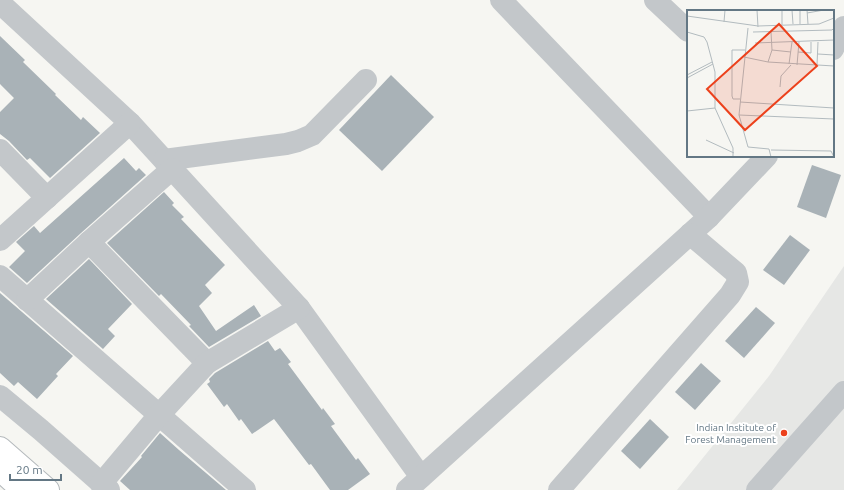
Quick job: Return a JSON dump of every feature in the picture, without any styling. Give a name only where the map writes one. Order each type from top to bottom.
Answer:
[{"type":"main road","points":[[0,448],[48,490]]},
{"type":"main road","points":[[0,470],[22,490]]},
{"type":"street","points":[[501,0],[708,217]]},
{"type":"street","points":[[655,0],[687,30]]},
{"type":"street","points":[[0,3],[130,123],[299,308],[414,484],[690,234],[766,157]]},
{"type":"street","points":[[834,47],[844,27]]},
{"type":"street","points":[[27,300],[89,242],[168,164],[298,141],[312,135],[366,80]]},
{"type":"street","points":[[0,240],[130,123]]},
{"type":"street","points":[[0,150],[47,198]]},
{"type":"street","points":[[559,490],[730,295],[738,282],[736,273],[690,234]]},
{"type":"street","points":[[89,242],[207,363]]},
{"type":"street","points":[[0,276],[245,490]]},
{"type":"street","points":[[0,396],[105,487],[159,416],[207,363],[299,308]]},
{"type":"street","points":[[757,490],[844,392]]},
{"type":"shaded area","name":"Indian Institute of Forest Management","points":[[844,266],[844,490],[677,490],[769,376]]},
{"type":"building","points":[[0,36],[25,60],[23,62],[56,94],[55,95],[81,120],[83,117],[100,133],[50,178],[30,158],[27,160],[9,141],[0,134],[0,112],[14,98],[0,84]]},
{"type":"building","points":[[391,75],[434,117],[382,171],[339,130]]},
{"type":"building","points":[[124,158],[136,171],[139,168],[146,175],[27,283],[9,267],[25,251],[16,242],[34,226],[40,233]]},
{"type":"building","points":[[812,165],[841,175],[826,218],[797,207]]},
{"type":"building","points":[[164,192],[174,203],[172,205],[184,217],[181,219],[225,265],[205,285],[212,293],[199,306],[216,331],[254,305],[261,316],[209,347],[189,326],[191,325],[161,294],[159,296],[107,243]]},
{"type":"building","points":[[790,235],[810,250],[784,285],[763,270]]},
{"type":"building","points":[[89,259],[132,304],[108,329],[115,336],[103,349],[46,299]]},
{"type":"building","points":[[0,293],[73,356],[56,374],[58,376],[37,399],[18,382],[14,386],[0,373]]},
{"type":"building","points":[[756,307],[775,323],[744,358],[725,341]]},
{"type":"building","points":[[268,341],[275,351],[280,348],[291,362],[288,364],[322,410],[323,408],[335,424],[331,426],[356,460],[358,458],[370,474],[348,490],[330,490],[274,419],[252,434],[241,419],[239,421],[227,404],[224,407],[207,384],[210,382],[209,379],[215,373]]},
{"type":"building","points":[[701,363],[721,381],[695,410],[675,392]]},
{"type":"building","points":[[650,419],[669,437],[640,469],[621,451]]},
{"type":"building","points":[[160,433],[226,490],[130,490],[120,481],[142,457],[141,456]]},
{"type":"place","name":"Indian Institute of Forest Management","points":[[784,433]]}]
